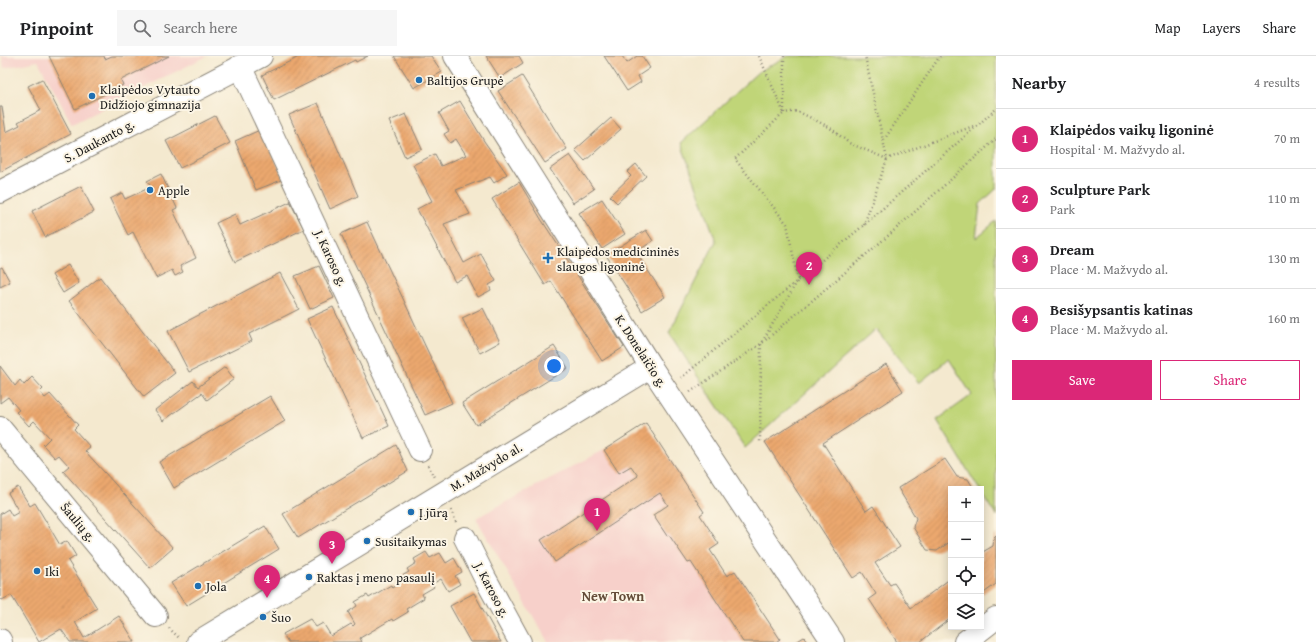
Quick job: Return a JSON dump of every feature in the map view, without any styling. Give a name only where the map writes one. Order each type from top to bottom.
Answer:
[{"type":"street","name":"S. Daukanto g.","points":[[0,192],[89,147],[261,56]]},
{"type":"street","name":"K. Donelaičio g.","points":[[455,56],[651,367],[833,642]]},
{"type":"street","name":"J. Karoso g.","points":[[240,66],[420,450]]},
{"type":"street","name":"M. Mažvydo al.","points":[[198,642],[651,367]]},
{"type":"street","name":"Šaulių g.","points":[[0,428],[156,616]]},
{"type":"street","name":"J. Karoso g.","points":[[465,538],[520,642]]},
{"type":"street","points":[[965,642],[996,618]]},
{"type":"path","points":[[759,56],[784,113]]},
{"type":"path","points":[[784,56],[784,113]]},
{"type":"path","points":[[864,225],[887,159],[865,56]]},
{"type":"path","points":[[883,140],[940,56]]},
{"type":"path","points":[[671,396],[712,353],[864,225],[996,109]]},
{"type":"path","points":[[760,444],[761,344],[798,280],[787,224],[735,158],[784,113],[797,111],[829,126],[848,143],[887,159],[979,124]]},
{"type":"path","points":[[671,396],[761,344],[889,235],[996,139]]},
{"type":"shaded area","name":"Klaipėdos Vytauto Didžiojo gimnazija","points":[[2,56],[207,56],[72,124],[38,61],[4,68]]},
{"type":"shaded area","points":[[646,423],[704,512],[700,515],[719,544],[710,550],[727,576],[735,571],[780,639],[784,642],[548,642],[476,518],[604,450]]},
{"type":"green space","points":[[788,56],[996,56],[996,189],[980,204],[976,238],[996,221],[996,516],[984,497],[984,486],[977,486],[937,420],[972,395],[949,359],[919,383],[876,329],[745,448],[669,333],[716,241],[681,143],[758,72]]},
{"type":"building","points":[[49,56],[104,56],[105,59],[112,56],[169,56],[121,80],[123,85],[75,109]]},
{"type":"building","points":[[301,56],[368,56],[356,62],[355,60],[274,100],[262,75]]},
{"type":"building","name":"Baltijos Grupė","points":[[394,56],[431,56],[442,72],[414,88]]},
{"type":"building","points":[[486,56],[519,56],[523,63],[500,78]]},
{"type":"building","points":[[604,56],[622,56],[627,63],[637,56],[642,56],[650,68],[638,76],[641,82],[627,91]]},
{"type":"building","points":[[522,76],[567,149],[545,163],[498,91]]},
{"type":"building","points":[[42,79],[71,134],[0,172],[0,107],[2,107],[6,132],[20,125],[18,122],[41,110],[28,86]]},
{"type":"building","points":[[460,101],[484,141],[507,174],[494,183],[490,177],[456,190],[470,214],[444,224],[464,263],[481,254],[496,281],[489,285],[491,290],[478,297],[467,276],[455,282],[417,209],[432,201],[413,165],[435,154],[441,166],[466,155],[456,139],[450,143],[444,134],[449,131],[439,113]]},
{"type":"building","points":[[318,103],[358,196],[330,209],[289,115]]},
{"type":"building","points":[[406,114],[422,149],[405,157],[389,121]]},
{"type":"building","points":[[215,116],[230,143],[180,168],[166,141]]},
{"type":"building","points":[[611,118],[621,129],[585,161],[575,150]]},
{"type":"building","points":[[262,129],[284,179],[256,190],[235,141]]},
{"type":"building","points":[[570,155],[594,189],[573,203],[550,169]]},
{"type":"building","points":[[636,164],[646,176],[617,203],[610,196],[631,176],[627,172]]},
{"type":"building","points":[[161,174],[177,208],[173,210],[196,258],[180,266],[183,272],[175,276],[172,270],[156,278],[133,232],[128,235],[110,199],[122,193],[125,199],[151,187],[147,181]]},
{"type":"building","name":"Klaipėdos medicininės slaugos ligoninė","points":[[519,182],[541,219],[624,347],[602,361],[551,281],[545,285],[492,199]]},
{"type":"building","points":[[81,186],[94,212],[45,237],[32,211]]},
{"type":"building","points":[[602,199],[625,234],[602,249],[579,213]]},
{"type":"building","points":[[290,202],[304,229],[235,262],[216,223],[235,214],[240,225]]},
{"type":"building","points":[[367,222],[452,403],[425,415],[341,234]]},
{"type":"building","points":[[646,230],[653,241],[636,252],[665,297],[642,311],[606,255]]},
{"type":"building","points":[[68,265],[79,283],[63,293],[52,275]]},
{"type":"building","points":[[319,266],[334,298],[310,309],[295,276]]},
{"type":"building","points":[[2,267],[10,282],[0,287],[0,268]]},
{"type":"building","points":[[280,273],[299,309],[249,334],[252,341],[189,372],[168,331]]},
{"type":"building","points":[[100,277],[175,373],[144,397],[69,301]]},
{"type":"building","points":[[333,307],[389,426],[363,438],[307,319]]},
{"type":"building","points":[[483,308],[500,342],[480,353],[462,318]]},
{"type":"building","points":[[554,346],[568,368],[476,425],[462,403]]},
{"type":"building","points":[[886,364],[903,391],[823,443],[866,511],[873,506],[900,547],[875,563],[890,585],[894,583],[911,608],[948,580],[948,620],[920,642],[897,642],[869,599],[876,594],[862,572],[853,578],[765,442]]},
{"type":"building","points":[[0,366],[15,386],[20,380],[24,385],[32,377],[43,389],[40,392],[45,398],[50,394],[78,425],[74,429],[90,447],[85,451],[173,548],[150,568],[63,471],[69,466],[59,455],[55,458],[43,445],[50,438],[34,421],[29,426],[16,412],[19,410],[8,397],[0,403]]},
{"type":"building","points":[[225,367],[234,379],[207,400],[202,393],[163,421],[155,410],[193,381],[198,387]]},
{"type":"building","points":[[270,396],[285,421],[174,488],[159,462]]},
{"type":"building","points":[[646,423],[704,512],[700,515],[719,544],[710,550],[727,576],[735,571],[780,639],[776,642],[743,642],[691,562],[688,563],[653,515],[668,505],[660,493],[555,562],[541,540],[638,476],[631,466],[619,473],[604,450]]},
{"type":"building","points":[[396,445],[408,471],[298,538],[283,514]]},
{"type":"building","points":[[945,459],[957,477],[968,479],[972,486],[948,486],[948,543],[937,551],[927,550],[913,527],[916,518],[898,488]]},
{"type":"building","name":"Iki","points":[[18,487],[30,506],[35,503],[60,545],[67,541],[76,556],[68,561],[97,608],[75,622],[84,638],[119,616],[135,642],[70,642],[61,629],[39,642],[11,595],[2,600],[0,598],[0,514],[8,509],[12,516],[19,512],[8,493]]},
{"type":"building","points":[[265,526],[279,549],[186,606],[171,583]]},
{"type":"building","points":[[996,535],[996,584],[984,593],[984,551],[993,546],[994,537]]},
{"type":"building","points":[[426,552],[430,558],[440,553],[446,563],[454,558],[462,572],[455,576],[460,584],[448,591],[441,579],[432,584],[434,587],[422,594],[424,598],[406,609],[408,612],[393,621],[392,619],[360,638],[362,642],[288,642],[283,634],[310,619],[316,627],[323,623],[331,636],[351,624],[353,626],[355,624],[348,612],[357,606],[355,602],[367,595],[369,598],[391,585],[392,588],[398,584],[396,579],[409,572],[407,569],[416,563],[414,559]]},
{"type":"building","points":[[474,593],[501,642],[470,642],[450,606]]},
{"type":"building","points":[[804,637],[808,642],[796,642]]},
{"type":"place","name":"Baltijos Grupė","points":[[419,80]]},
{"type":"place","name":"Klaipėdos Vytauto Didžiojo gimnazija","points":[[92,96]]},
{"type":"place","name":"Apple","points":[[150,190]]},
{"type":"place","name":"Klaipėdos medicininės slaugos ligoninė","points":[[548,258]]},
{"type":"place","name":"Sculpture Park","points":[[809,285]]},
{"type":"place","name":"Į jūrą","points":[[411,512]]},
{"type":"place","name":"Klaipėdos vaikų ligoninė","points":[[597,531]]},
{"type":"place","name":"Susitaikymas","points":[[367,541]]},
{"type":"place","name":"Dream","points":[[332,564]]},
{"type":"place","name":"Iki","points":[[37,571]]},
{"type":"place","name":"Raktas į meno pasaulį","points":[[309,577]]},
{"type":"place","name":"Jola","points":[[198,586]]},
{"type":"place","name":"Besišypsantis katinas","points":[[267,598]]},
{"type":"place","name":"Šuo","points":[[263,617]]},
{"type":"district","name":"New Town","points":[[613,596]]}]
